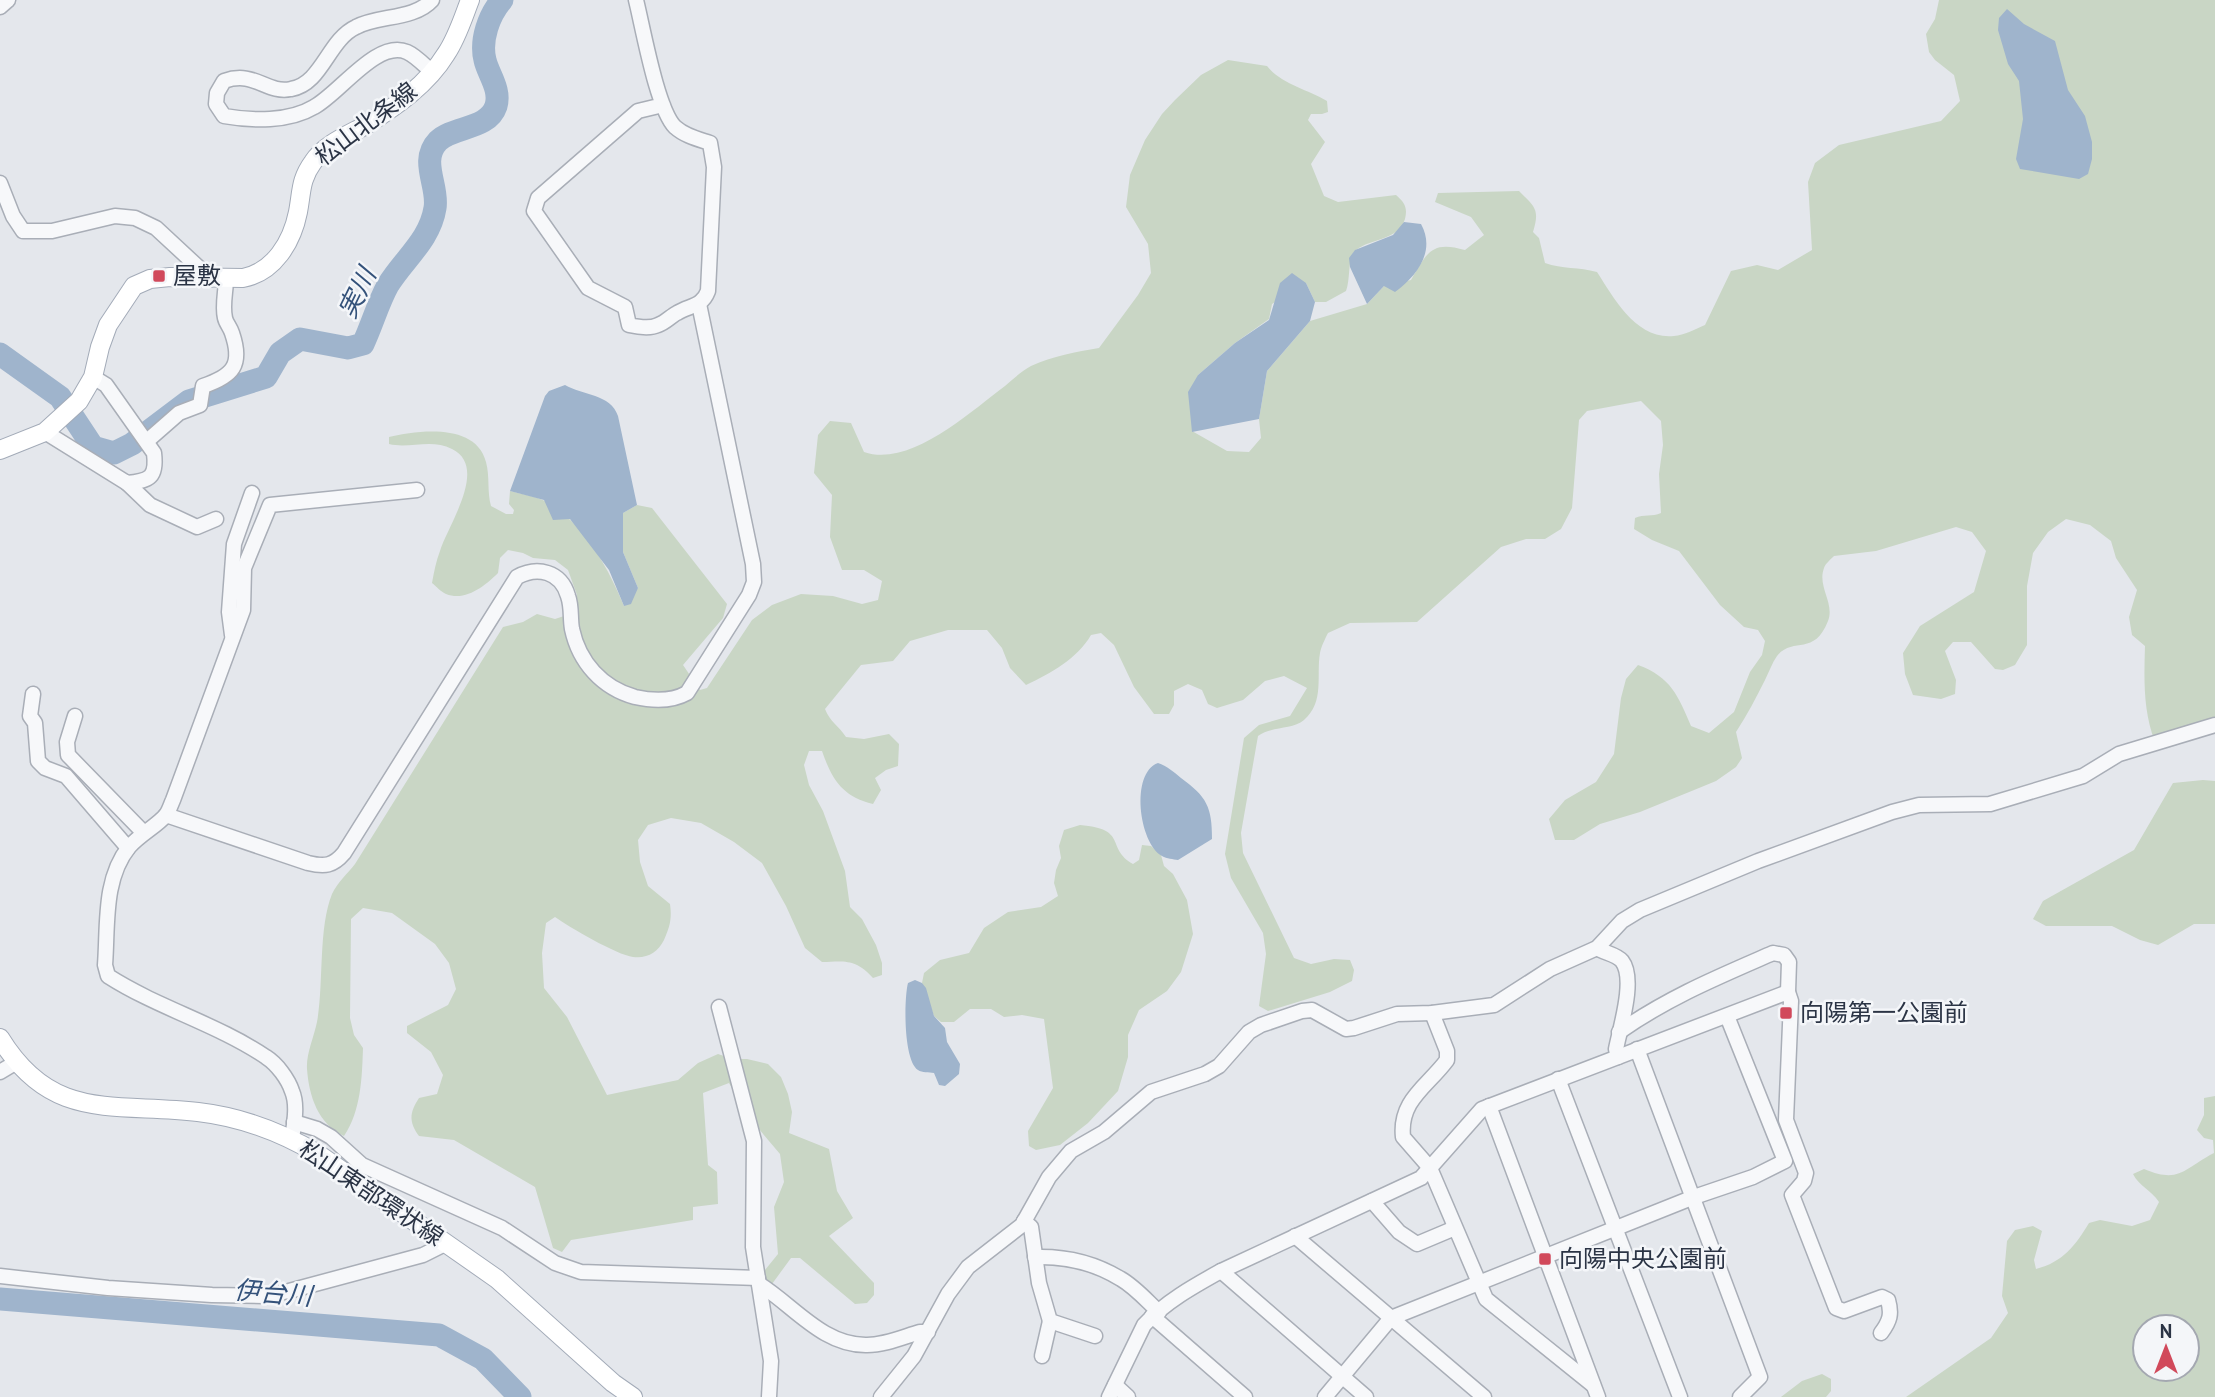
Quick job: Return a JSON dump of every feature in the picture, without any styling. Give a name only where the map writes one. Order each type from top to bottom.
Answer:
[{"type":"main road","name":"松山北条線","points":[[0,450],[45,432],[79,401],[93,377],[108,325],[134,286],[150,279],[170,277],[219,279],[254,276],[270,266],[282,251],[292,231],[298,211],[299,191],[305,173],[316,158],[330,145],[394,107],[432,72],[450,48],[470,0]]},
{"type":"main road","name":"松山東部環状線","points":[[0,1038],[8,1067],[66,1098],[105,1107],[220,1115],[293,1131],[318,1154],[498,1279],[612,1383],[634,1397]]},
{"type":"street","points":[[0,7],[8,0]]},
{"type":"street","points":[[432,0],[427,5],[406,13],[356,26],[336,41],[304,86],[289,90],[275,89],[254,79],[238,76],[224,81],[217,93],[216,104],[224,116],[242,119],[297,115],[315,107],[342,88],[368,61],[382,52],[396,49],[408,52],[432,72]]},
{"type":"street","points":[[635,0],[663,105],[673,126],[687,136],[710,143],[714,167],[708,291],[705,299],[690,309],[680,310],[656,326],[629,325],[625,307],[588,288],[534,211],[538,198],[638,111],[663,105]]},
{"type":"street","points":[[0,183],[13,216],[23,230],[52,231],[115,216],[135,218],[156,228],[219,279],[224,311],[234,340],[236,360],[233,369],[223,379],[203,386],[200,405],[179,413],[144,437]]},
{"type":"street","points":[[166,815],[308,863],[324,866],[335,863],[344,853],[517,577],[528,571],[541,570],[560,582],[568,594],[573,630],[582,653],[592,671],[607,685],[630,696],[648,700],[676,699],[687,693],[749,595],[754,582],[753,564],[699,304]]},
{"type":"street","points":[[93,377],[106,385],[155,453],[156,465],[153,474],[147,480],[127,483]]},
{"type":"street","points":[[45,432],[127,483],[150,505],[197,527],[216,519]]},
{"type":"street","points":[[417,489],[270,505],[244,568],[243,610],[166,815],[143,832],[128,848],[110,888],[105,965],[108,976],[268,1058],[284,1076],[293,1093],[293,1131],[317,1129],[331,1137],[362,1165],[502,1228],[566,1269],[759,1281],[828,1336],[846,1343],[867,1345],[928,1332]]},
{"type":"street","points":[[232,637],[229,612],[230,569],[234,544],[252,493]]},
{"type":"street","points":[[33,694],[30,716],[35,723],[38,761],[45,768],[66,776],[128,848]]},
{"type":"street","points":[[75,716],[67,742],[68,755],[143,832]]},
{"type":"street","points":[[881,1397],[914,1356],[948,1294],[968,1267],[1022,1225],[1049,1177],[1071,1152],[1104,1132],[1151,1091],[1205,1074],[1219,1066],[1249,1032],[1261,1025],[1312,1010],[1346,1029],[1397,1014],[1432,1013],[1494,1004],[1550,968],[1597,948],[1622,920],[1640,910],[1758,861],[1919,805],[1990,804],[2082,776],[2119,754],[2215,725]]},
{"type":"street","points":[[1597,948],[1605,954],[1616,956],[1625,968],[1628,984],[1616,1049],[1618,1057]]},
{"type":"street","points":[[1619,1032],[1679,994],[1773,954],[1784,956],[1789,962],[1788,992],[1791,1001],[1786,1120],[1806,1174],[1804,1181],[1791,1195],[1836,1308],[1844,1311],[1882,1297],[1888,1300],[1891,1309],[1890,1321],[1881,1333]]},
{"type":"street","points":[[1128,1397],[1112,1391],[1144,1325],[1189,1289],[1221,1271],[1421,1178],[1474,1117],[1489,1106],[1788,992]]},
{"type":"street","points":[[719,1007],[754,1141],[753,1247],[771,1361],[769,1397]]},
{"type":"street","points":[[1432,1013],[1447,1051],[1447,1060],[1422,1086],[1403,1115],[1403,1137],[1430,1168],[1486,1299],[1596,1391]]},
{"type":"street","points":[[1325,1397],[1391,1318],[1694,1197],[1753,1177],[1785,1161],[1727,1016]]},
{"type":"street","points":[[1637,1049],[1760,1377],[1740,1397]]},
{"type":"street","points":[[1558,1079],[1680,1397]]},
{"type":"street","points":[[1489,1106],[1596,1391]]},
{"type":"street","points":[[1372,1201],[1399,1232],[1417,1244],[1455,1228]]},
{"type":"street","points":[[1024,1221],[1031,1227],[1039,1283],[1051,1321],[1042,1356]]},
{"type":"street","points":[[1295,1237],[1484,1397]]},
{"type":"street","points":[[0,1276],[212,1295],[264,1296],[423,1255],[445,1244]]},
{"type":"street","points":[[1035,1257],[1058,1256],[1075,1260],[1121,1279],[1245,1397]]},
{"type":"street","points":[[1221,1271],[1366,1397]]},
{"type":"street","points":[[1051,1321],[1095,1336]]},
{"type":"green space","points":[[1939,0],[2215,0],[2215,717],[2207,728],[2169,747],[2155,742],[2146,707],[2145,646],[2132,635],[2129,617],[2137,590],[2116,558],[2111,541],[2090,525],[2066,519],[2048,532],[2033,553],[2027,586],[2027,645],[2015,665],[2003,670],[1995,669],[1971,642],[1953,642],[1945,651],[1956,680],[1955,694],[1941,699],[1913,695],[1905,674],[1903,653],[1920,626],[1974,592],[1986,551],[1972,532],[1956,527],[1876,551],[1834,556],[1828,562],[1822,575],[1830,614],[1828,621],[1816,639],[1783,650],[1775,659],[1736,732],[1742,758],[1736,767],[1716,781],[1640,812],[1600,824],[1574,840],[1555,840],[1549,819],[1565,800],[1596,782],[1614,754],[1626,679],[1638,665],[1666,682],[1677,697],[1691,726],[1709,733],[1734,712],[1750,672],[1762,655],[1765,641],[1758,630],[1744,627],[1720,605],[1679,551],[1634,529],[1635,518],[1661,513],[1661,421],[1641,401],[1587,411],[1579,420],[1572,508],[1561,529],[1545,539],[1526,539],[1501,547],[1417,622],[1350,623],[1328,633],[1321,651],[1317,697],[1311,713],[1299,723],[1258,736],[1241,833],[1243,853],[1294,958],[1311,964],[1334,959],[1350,960],[1354,970],[1352,981],[1330,992],[1268,1011],[1259,1006],[1266,954],[1263,933],[1231,878],[1225,854],[1244,738],[1259,725],[1290,716],[1307,688],[1284,676],[1265,681],[1243,700],[1217,708],[1208,704],[1202,690],[1188,684],[1174,691],[1174,705],[1169,714],[1154,714],[1134,687],[1114,645],[1101,633],[1091,635],[1071,658],[1026,685],[1010,668],[1002,648],[987,630],[948,630],[910,641],[893,661],[861,665],[825,709],[846,737],[864,739],[889,734],[899,744],[898,766],[875,778],[881,790],[873,804],[854,797],[840,786],[822,751],[809,751],[804,765],[809,785],[823,811],[845,871],[850,907],[862,919],[876,945],[882,963],[882,975],[873,978],[861,967],[850,962],[822,962],[805,948],[762,863],[734,842],[701,823],[671,818],[648,825],[638,840],[640,862],[648,886],[670,904],[669,926],[659,948],[647,956],[633,957],[593,940],[555,917],[546,923],[542,953],[544,988],[567,1017],[607,1095],[678,1080],[698,1063],[718,1054],[768,1064],[781,1077],[792,1112],[789,1133],[829,1149],[837,1191],[853,1218],[829,1236],[874,1283],[874,1295],[867,1303],[855,1304],[800,1258],[791,1258],[772,1284],[764,1281],[765,1270],[778,1254],[774,1207],[784,1182],[780,1154],[748,1116],[729,1083],[703,1093],[708,1165],[717,1172],[718,1204],[693,1207],[693,1220],[571,1240],[562,1252],[553,1248],[535,1187],[454,1140],[419,1136],[413,1126],[412,1112],[416,1103],[419,1098],[437,1094],[443,1075],[431,1052],[407,1033],[407,1026],[448,1005],[456,989],[449,963],[435,944],[392,913],[363,908],[351,919],[350,1018],[354,1035],[363,1048],[360,1094],[354,1116],[344,1136],[321,1117],[310,1089],[307,1063],[317,1022],[323,940],[332,894],[355,864],[503,627],[523,622],[537,614],[555,619],[564,616],[577,595],[568,570],[555,560],[533,558],[508,550],[500,558],[498,573],[475,591],[453,596],[440,590],[432,583],[434,571],[463,497],[467,469],[462,457],[452,449],[436,444],[389,444],[389,437],[415,432],[445,432],[471,441],[480,449],[486,462],[491,506],[506,514],[513,514],[514,510],[509,504],[510,491],[543,500],[560,511],[593,548],[624,606],[638,588],[623,552],[623,513],[637,505],[652,508],[727,604],[723,618],[683,665],[700,690],[707,688],[752,620],[772,605],[801,594],[833,596],[862,604],[878,600],[882,581],[864,570],[842,570],[830,537],[832,495],[814,473],[818,435],[830,421],[851,423],[864,452],[882,455],[901,452],[939,435],[1031,366],[1056,357],[1099,348],[1151,273],[1148,244],[1126,207],[1130,175],[1145,140],[1162,114],[1201,75],[1228,60],[1267,66],[1287,82],[1327,101],[1328,112],[1311,114],[1308,120],[1325,142],[1311,164],[1324,196],[1338,202],[1396,195],[1406,208],[1405,219],[1397,231],[1362,246],[1353,253],[1346,291],[1326,302],[1315,302],[1306,283],[1272,304],[1269,319],[1235,343],[1198,375],[1192,431],[1227,451],[1249,452],[1261,438],[1259,419],[1267,371],[1310,321],[1367,304],[1384,286],[1411,280],[1431,251],[1444,247],[1465,250],[1484,235],[1471,217],[1435,202],[1438,193],[1519,191],[1535,209],[1533,232],[1539,238],[1545,263],[1597,272],[1619,305],[1637,324],[1648,331],[1674,336],[1705,325],[1731,271],[1757,265],[1778,270],[1812,250],[1808,182],[1815,163],[1839,145],[1941,121],[1960,101],[1954,75],[1929,52],[1926,34],[1935,19]]},
{"type":"green space","points":[[2215,781],[2215,924],[2194,924],[2158,945],[2140,940],[2112,926],[2046,926],[2033,919],[2043,901],[2134,850],[2173,783]]},
{"type":"green space","points":[[1080,825],[1095,827],[1111,835],[1120,852],[1133,864],[1139,860],[1142,845],[1151,846],[1161,855],[1164,866],[1173,874],[1187,900],[1193,934],[1181,972],[1167,991],[1139,1010],[1128,1035],[1128,1057],[1118,1091],[1088,1123],[1060,1145],[1036,1150],[1029,1146],[1028,1131],[1053,1088],[1044,1019],[1022,1015],[1004,1017],[991,1009],[970,1009],[954,1022],[941,1022],[934,1016],[922,983],[924,973],[940,960],[969,953],[984,928],[1008,912],[1041,907],[1058,896],[1054,883],[1061,858],[1059,846],[1064,830]]},
{"type":"green space","points":[[2215,1096],[2215,1397],[1906,1397],[1991,1338],[2008,1313],[2002,1296],[2007,1241],[2015,1230],[2033,1226],[2042,1231],[2034,1260],[2036,1269],[2054,1262],[2067,1252],[2089,1223],[2100,1220],[2132,1226],[2150,1220],[2159,1202],[2133,1174],[2144,1169],[2174,1175],[2214,1153],[2213,1140],[2204,1138],[2197,1130],[2204,1115],[2204,1098]]},
{"type":"green space","points":[[1822,1374],[1831,1379],[1831,1391],[1826,1397],[1781,1397],[1802,1381]]},
{"type":"water","points":[[2007,9],[2024,24],[2055,41],[2068,90],[2085,116],[2092,142],[2092,159],[2088,174],[2079,179],[2020,169],[2016,159],[2023,119],[2019,81],[2008,64],[1998,30],[1999,18]]},
{"type":"water","points":[[1404,222],[1421,224],[1426,244],[1422,262],[1417,271],[1395,292],[1384,286],[1367,304],[1350,267],[1349,258],[1355,250],[1393,235]]},
{"type":"water","points":[[1292,273],[1306,283],[1315,302],[1310,321],[1267,371],[1259,419],[1192,432],[1188,392],[1198,375],[1235,343],[1269,320],[1280,283]]},
{"type":"water","points":[[565,385],[603,399],[618,416],[637,505],[623,513],[623,552],[638,588],[631,604],[624,606],[609,570],[570,519],[553,520],[544,500],[510,491],[545,396],[549,391]]},
{"type":"water","points":[[1158,763],[1170,769],[1197,791],[1206,804],[1211,819],[1212,839],[1178,860],[1164,857],[1154,849],[1143,823],[1141,793],[1144,780],[1149,769]]},
{"type":"water","points":[[915,980],[926,988],[934,1016],[945,1028],[947,1042],[960,1064],[959,1074],[945,1086],[939,1085],[934,1073],[918,1070],[910,1054],[906,1002],[908,983]]},
{"type":"waterway","name":"実川","points":[[0,354],[60,397],[93,447],[114,453],[132,444],[189,401],[266,377],[280,353],[300,339],[348,348],[363,344],[388,285],[422,240],[432,219],[435,200],[430,157],[433,149],[444,136],[486,119],[496,106],[497,94],[485,60],[484,44],[490,20],[502,0]]},
{"type":"waterway","name":"伊台川","points":[[0,1299],[439,1335],[483,1359],[520,1397]]},
{"type":"place","name":"屋敷","points":[[159,276]]},
{"type":"place","name":"向陽第一公園前","points":[[1786,1013]]},
{"type":"place","name":"向陽中央公園前","points":[[1545,1259]]}]
